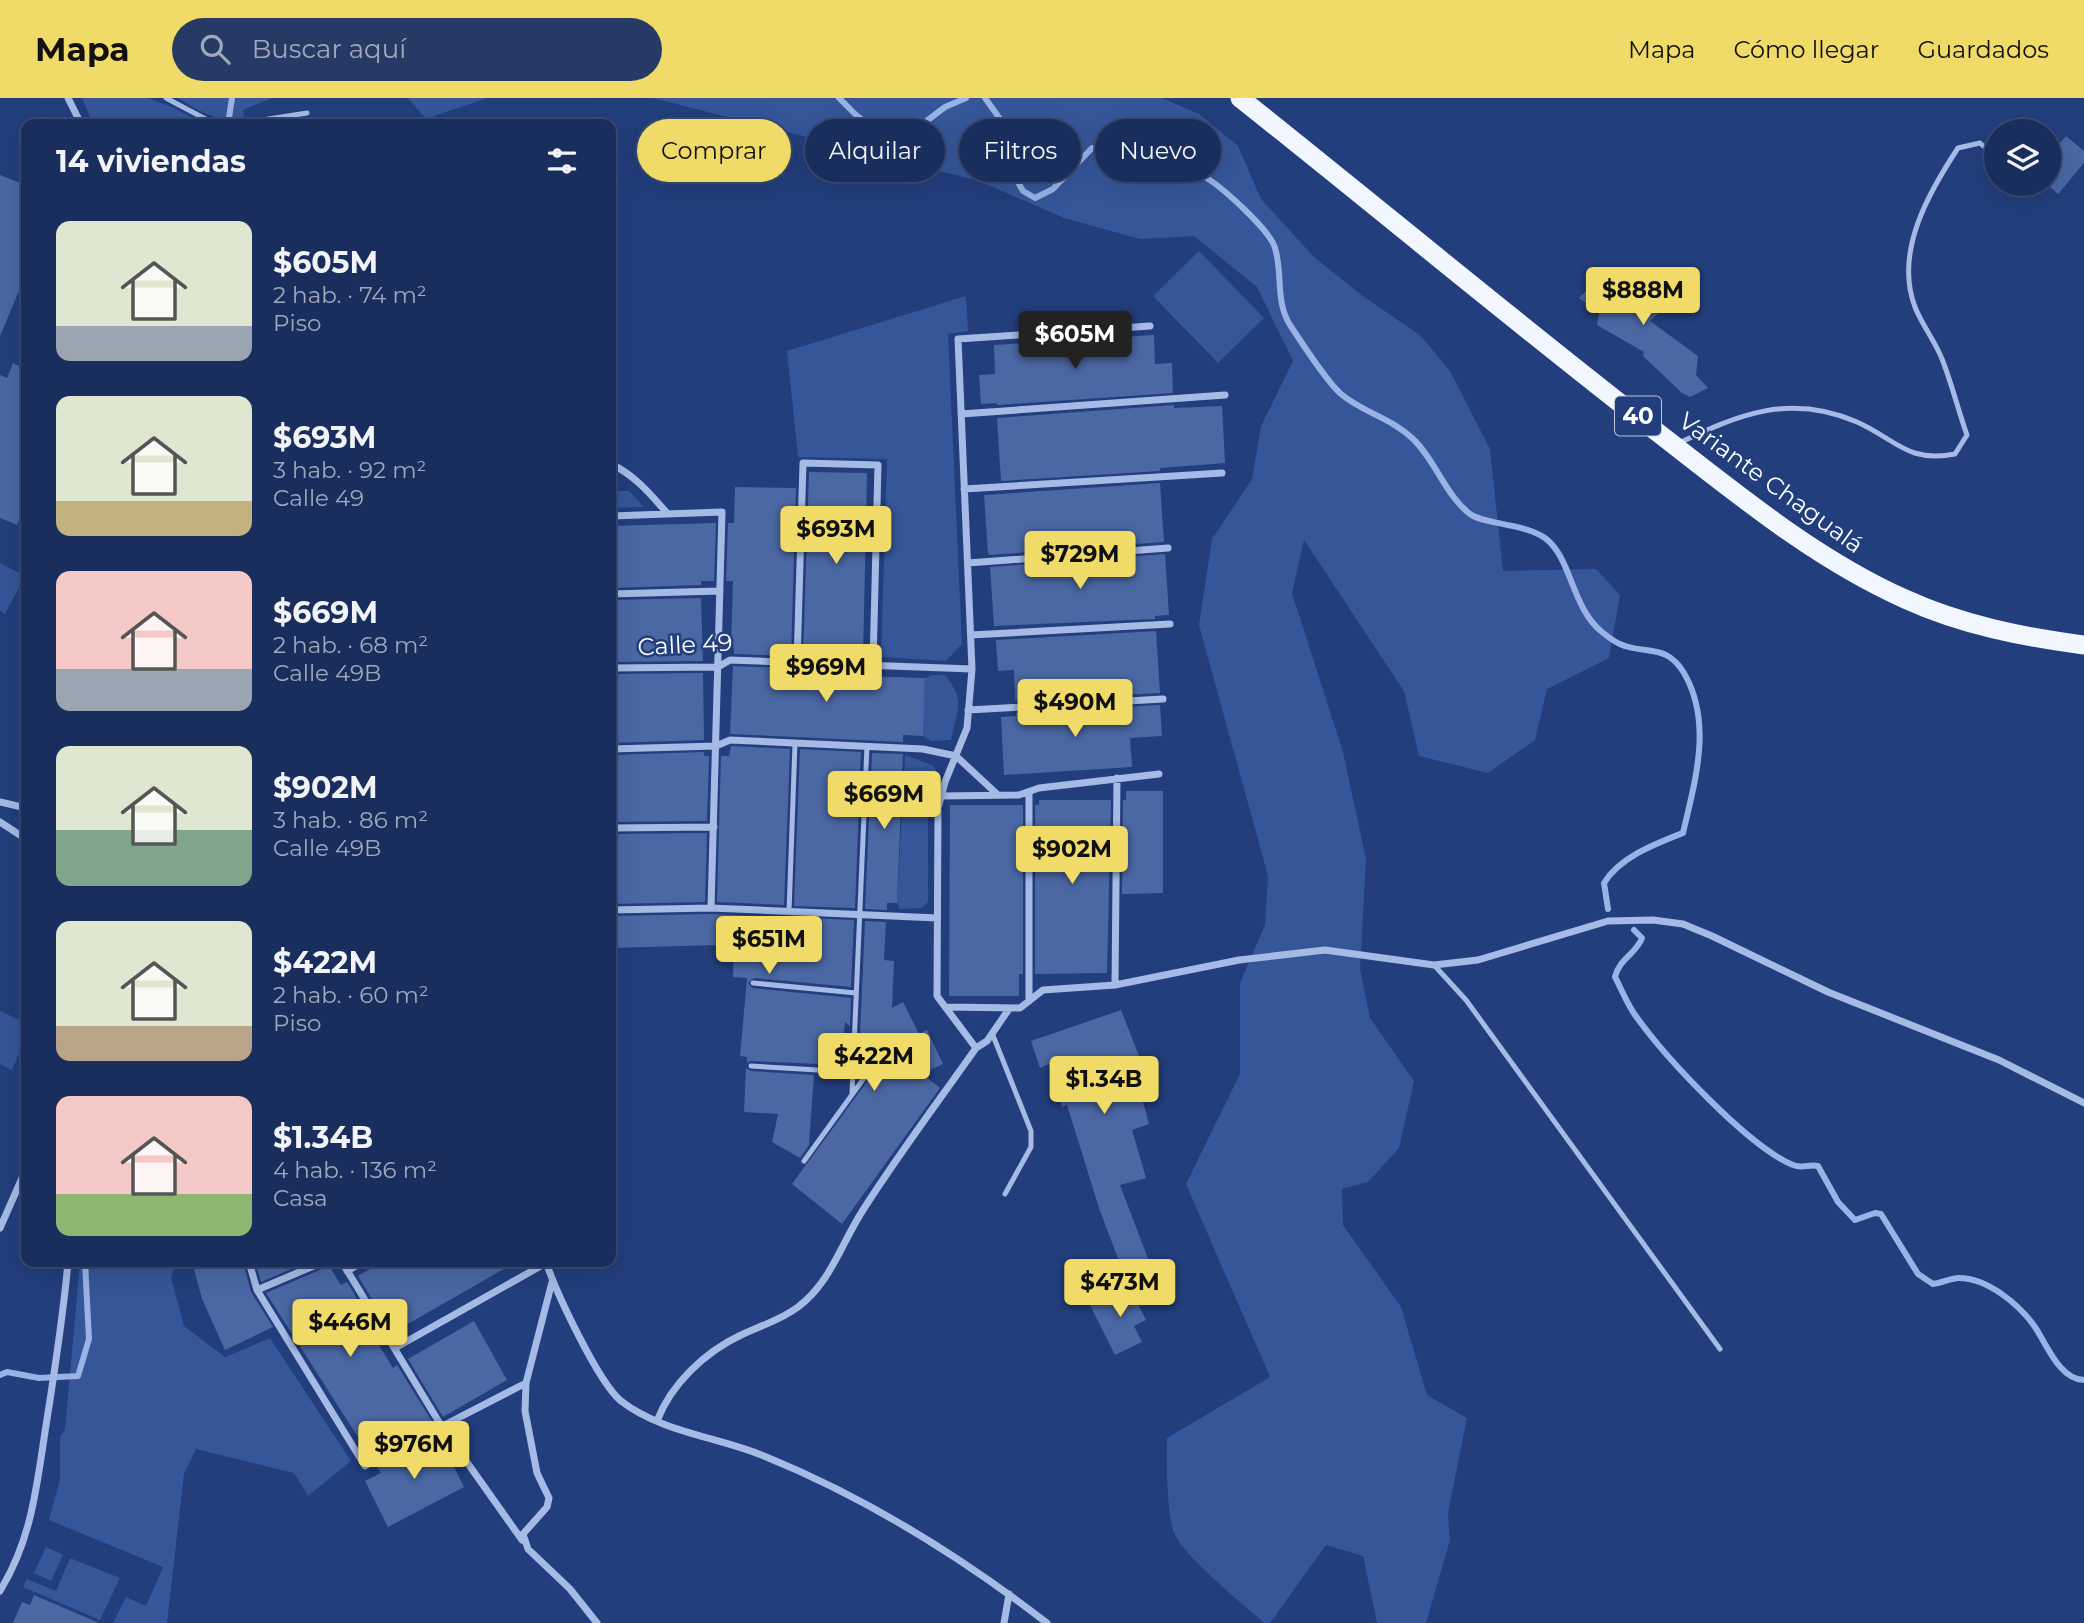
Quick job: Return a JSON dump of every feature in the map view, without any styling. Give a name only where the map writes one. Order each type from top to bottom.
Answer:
[{"type":"highway","name":"Variante Chagualá","points":[[1240,98],[1674,445],[1807,544],[1904,599],[1976,624],[2031,638],[2084,645]]},
{"type":"street","points":[[68,98],[78,119]]},
{"type":"street","points":[[976,1048],[937,996],[938,808],[967,728],[972,669],[958,339],[1150,326]]},
{"type":"street","points":[[961,414],[1225,395]]},
{"type":"street","points":[[797,663],[803,463],[878,465],[873,666]]},
{"type":"street","points":[[616,467],[639,482],[668,514]]},
{"type":"street","points":[[964,489],[1222,473]]},
{"type":"street","points":[[616,516],[722,512],[711,908]]},
{"type":"street","points":[[968,563],[1168,548]]},
{"type":"street","points":[[616,594],[720,591]]},
{"type":"street","points":[[971,635],[1170,624]]},
{"type":"street","name":"Calle 49","points":[[616,668],[718,667],[730,660],[972,669]]},
{"type":"street","points":[[968,710],[1163,699]]},
{"type":"street","points":[[616,749],[716,746],[730,740],[923,749],[956,756],[998,795]]},
{"type":"street","points":[[941,796],[1019,795],[1117,778],[1159,774]]},
{"type":"street","points":[[1115,985],[1117,778]]},
{"type":"street","points":[[1028,792],[1029,1001]]},
{"type":"street","points":[[0,802],[21,807]]},
{"type":"street","points":[[0,822],[21,836]]},
{"type":"street","points":[[616,828],[714,827]]},
{"type":"street","points":[[616,910],[711,908],[937,918]]},
{"type":"street","points":[[946,1007],[1020,1008],[1043,990],[1115,985],[1238,960],[1325,950],[1434,965],[1478,960],[1608,921],[1653,920],[1683,925],[1712,936],[1828,992],[1999,1060],[2084,1103]]},
{"type":"street","points":[[657,1420],[661,1408],[676,1387],[695,1367],[739,1336],[797,1308],[814,1293],[840,1255],[861,1212],[976,1048],[992,1033],[1009,1009]]},
{"type":"street","points":[[0,1228],[21,1180]]},
{"type":"street","points":[[0,1591],[16,1564],[29,1529],[61,1337],[68,1267]]},
{"type":"street","points":[[250,1267],[257,1290],[365,1466],[526,1384]]},
{"type":"street","points":[[257,1290],[311,1267]]},
{"type":"street","points":[[345,1267],[442,1427],[528,1549],[570,1589],[597,1623]]},
{"type":"street","points":[[347,1271],[354,1267]]},
{"type":"street","points":[[395,1348],[537,1267]]},
{"type":"street","points":[[548,1267],[552,1282],[606,1384],[636,1412],[763,1455],[839,1491],[906,1526],[1009,1594],[1046,1623]]},
{"type":"street","points":[[528,1549],[523,1534],[547,1507],[549,1499],[537,1473],[530,1446],[525,1410],[526,1384],[552,1282]]},
{"type":"street","points":[[1004,1623],[1009,1594]]},
{"type":"lane","points":[[166,98],[205,119]]},
{"type":"lane","points":[[268,119],[307,113]]},
{"type":"lane","points":[[1674,445],[1723,422],[1793,406],[1823,410],[1858,423],[1919,457],[1955,454],[1967,435],[1942,360],[1915,307],[1908,277],[1911,245],[1934,184],[1958,148],[1980,142],[1984,146]]},
{"type":"lane","points":[[789,912],[795,743]]},
{"type":"lane","points":[[852,1093],[867,747]]},
{"type":"lane","points":[[1434,965],[1466,1000],[1720,1349]]},
{"type":"lane","points":[[753,983],[856,993]]},
{"type":"lane","points":[[992,1033],[1031,1131],[1031,1147],[1005,1194]]},
{"type":"lane","points":[[804,1161],[880,1056]]},
{"type":"lane","points":[[751,1066],[852,1072]]},
{"type":"shaded area","points":[[82,98],[147,98],[195,119],[91,119]]},
{"type":"shaded area","points":[[178,98],[272,98],[243,110],[244,117],[225,119],[209,115]]},
{"type":"shaded area","points":[[408,98],[487,98],[426,119]]},
{"type":"shaded area","points":[[653,98],[1162,98],[1199,114],[1205,119],[1095,119],[1095,182],[1221,182],[1221,132],[1238,146],[1261,199],[1313,256],[1360,294],[1421,336],[1450,371],[1490,449],[1503,571],[1596,569],[1620,595],[1609,658],[1547,689],[1535,740],[1488,773],[1419,756],[1404,691],[1304,540],[1292,593],[1343,752],[1366,859],[1360,969],[1370,1018],[1414,1081],[1399,1148],[1368,1182],[1342,1189],[1343,1225],[1401,1307],[1427,1395],[1467,1418],[1448,1513],[1450,1540],[1426,1623],[1377,1623],[1363,1556],[1326,1545],[1270,1623],[1264,1623],[1192,1557],[1175,1535],[1170,1516],[1167,1438],[1270,1377],[1186,1184],[1240,1074],[1240,983],[1265,925],[1268,876],[1199,625],[1212,539],[1252,479],[1261,426],[1293,361],[1257,287],[1194,236],[1140,239],[1064,218],[981,182],[1081,182],[1081,119],[959,119],[959,176],[945,172],[945,119],[805,119],[805,137],[791,133],[791,119],[735,119]]},
{"type":"shaded area","points":[[1199,251],[1264,318],[1218,363],[1153,296]]},
{"type":"shaded area","points":[[966,296],[968,331],[948,334],[962,644],[946,661],[881,657],[887,459],[798,457],[787,351]]},
{"type":"shaded area","points":[[616,491],[629,491],[644,507],[616,508]]},
{"type":"shaded area","points":[[0,563],[21,574],[21,584],[5,614],[0,611]]},
{"type":"shaded area","points":[[945,675],[956,692],[958,706],[951,740],[931,741],[923,736],[925,678]]},
{"type":"shaded area","points":[[905,755],[934,766],[939,777],[928,805],[928,902],[922,908],[900,909],[897,903]]},
{"type":"shaded area","points":[[0,1011],[21,1021],[21,1049],[12,1070],[0,1064]]},
{"type":"shaded area","points":[[80,1267],[174,1267],[171,1278],[184,1326],[225,1357],[270,1338],[351,1461],[308,1496],[294,1473],[196,1449],[184,1474],[167,1623],[113,1623],[126,1597],[146,1606],[163,1567],[49,1520],[60,1480],[60,1437],[65,1429]]},
{"type":"shaded area","points":[[46,1547],[63,1555],[51,1581],[34,1573]]},
{"type":"shaded area","points":[[70,1558],[120,1578],[100,1620],[23,1587],[27,1579],[56,1591]]},
{"type":"building","points":[[2066,136],[2084,151],[2084,163],[2061,190],[2061,142]]},
{"type":"building","points":[[0,175],[21,183],[21,286],[0,336]]},
{"type":"building","points":[[1608,269],[1628,283],[1640,273],[1671,302],[1650,321],[1698,356],[1696,375],[1708,388],[1690,397],[1682,393],[1643,356],[1644,352],[1597,325],[1599,313],[1579,298]]},
{"type":"building","points":[[1154,335],[1155,364],[1172,363],[1173,393],[981,404],[979,375],[995,374],[994,345]]},
{"type":"building","points":[[13,363],[21,367],[21,515],[17,525],[0,518],[0,375],[7,378]]},
{"type":"building","points":[[1174,405],[1174,408],[1222,406],[1225,463],[1160,468],[1160,471],[1001,481],[997,418]]},
{"type":"building","points":[[809,472],[867,473],[863,659],[803,657]]},
{"type":"building","points":[[1160,483],[1164,542],[990,555],[988,553],[984,495]]},
{"type":"building","points":[[735,487],[796,488],[791,656],[734,654],[734,648],[731,648],[733,581],[726,581],[728,523],[734,523]]},
{"type":"building","points":[[716,523],[714,581],[701,581],[701,585],[616,588],[616,526]]},
{"type":"building","points":[[1165,554],[1169,615],[1155,616],[1155,619],[994,626],[990,567]]},
{"type":"building","points":[[701,598],[703,661],[616,662],[616,600]]},
{"type":"building","points":[[1156,631],[1160,693],[1015,701],[1014,670],[998,671],[996,640]]},
{"type":"building","points":[[733,666],[862,671],[862,676],[925,678],[923,736],[903,735],[903,742],[730,734]]},
{"type":"building","points":[[703,673],[704,740],[616,743],[616,674]]},
{"type":"building","points":[[1160,705],[1162,736],[1130,738],[1132,767],[1004,775],[1001,717],[1016,716],[1016,713]]},
{"type":"building","points":[[731,746],[790,749],[784,905],[717,902],[721,756],[729,756]]},
{"type":"building","points":[[800,749],[861,752],[855,908],[794,906]]},
{"type":"building","points":[[704,752],[704,756],[709,756],[707,821],[616,822],[616,755]]},
{"type":"building","points":[[872,753],[903,754],[897,903],[887,903],[887,910],[865,909]]},
{"type":"building","points":[[1126,791],[1163,791],[1163,893],[1122,894],[1123,800],[1126,800]]},
{"type":"building","points":[[1039,800],[1111,800],[1107,973],[1035,974],[1035,805],[1039,805]]},
{"type":"building","points":[[950,805],[1023,805],[1023,974],[1019,974],[1019,996],[949,996]]},
{"type":"building","points":[[707,833],[705,902],[616,904],[616,834]]},
{"type":"building","points":[[711,914],[854,920],[851,987],[754,978],[748,983],[752,988],[851,998],[850,1026],[845,1022],[841,1065],[747,1063],[747,1057],[740,1056],[747,978],[733,977],[734,951],[718,950],[718,945],[616,948],[616,916]]},
{"type":"building","points":[[865,921],[886,922],[884,960],[894,961],[892,1008],[903,1002],[919,1034],[927,1030],[943,1064],[922,1074],[940,1088],[842,1224],[792,1184],[885,1057],[884,1052],[877,1052],[860,1035]]},
{"type":"building","points":[[1121,1010],[1148,1079],[1138,1083],[1149,1124],[1132,1130],[1146,1178],[1120,1185],[1150,1264],[1124,1274],[1100,1211],[1067,1105],[1062,1107],[1049,1064],[1040,1068],[1031,1041]]},
{"type":"building","points":[[746,1068],[751,1071],[814,1075],[809,1145],[800,1158],[772,1142],[778,1114],[744,1112]]},
{"type":"building","points":[[193,1267],[244,1267],[251,1292],[273,1327],[225,1350],[202,1299]]},
{"type":"building","points":[[256,1267],[296,1267],[261,1282]]},
{"type":"building","points":[[330,1267],[341,1285],[347,1282],[382,1340],[377,1342],[393,1368],[397,1365],[433,1423],[370,1456],[266,1293]]},
{"type":"building","points":[[373,1267],[507,1267],[392,1333],[358,1276]]},
{"type":"building","points":[[1129,1286],[1146,1320],[1134,1326],[1142,1342],[1115,1355],[1090,1305]]},
{"type":"building","points":[[474,1321],[507,1380],[443,1417],[408,1359]]},
{"type":"building","points":[[438,1435],[464,1487],[388,1527],[365,1481],[381,1473],[377,1467]]},
{"type":"building","points":[[34,1595],[99,1623],[13,1623],[22,1602],[30,1605]]},
{"type":"waterway","points":[[229,119],[232,98]]},
{"type":"waterway","points":[[839,98],[887,139],[907,136],[945,107],[966,98]]},
{"type":"waterway","points":[[985,98],[1008,130],[1012,172],[1023,191],[1035,198],[1053,189],[1092,148],[1153,168],[1199,174],[1222,190],[1255,220],[1271,240],[1277,258],[1285,316],[1335,388],[1358,406],[1395,425],[1412,438],[1454,497],[1470,514],[1527,529],[1545,538],[1561,558],[1584,610],[1604,634],[1625,646],[1664,654],[1678,664],[1693,692],[1700,732],[1696,773],[1683,833],[1639,852],[1611,874],[1604,883],[1608,909]]},
{"type":"waterway","points":[[1634,930],[1642,938],[1620,966],[1615,977],[1628,1004],[1651,1036],[1710,1100],[1754,1140],[1775,1155],[1793,1165],[1818,1166],[1838,1202],[1855,1220],[1875,1213],[1881,1214],[1918,1274],[1933,1284],[1956,1278],[1970,1279],[2002,1294],[2028,1318],[2061,1368],[2075,1378],[2084,1380]]},
{"type":"waterway","points":[[0,1375],[7,1372],[39,1378],[78,1376],[89,1339],[85,1267]]}]
